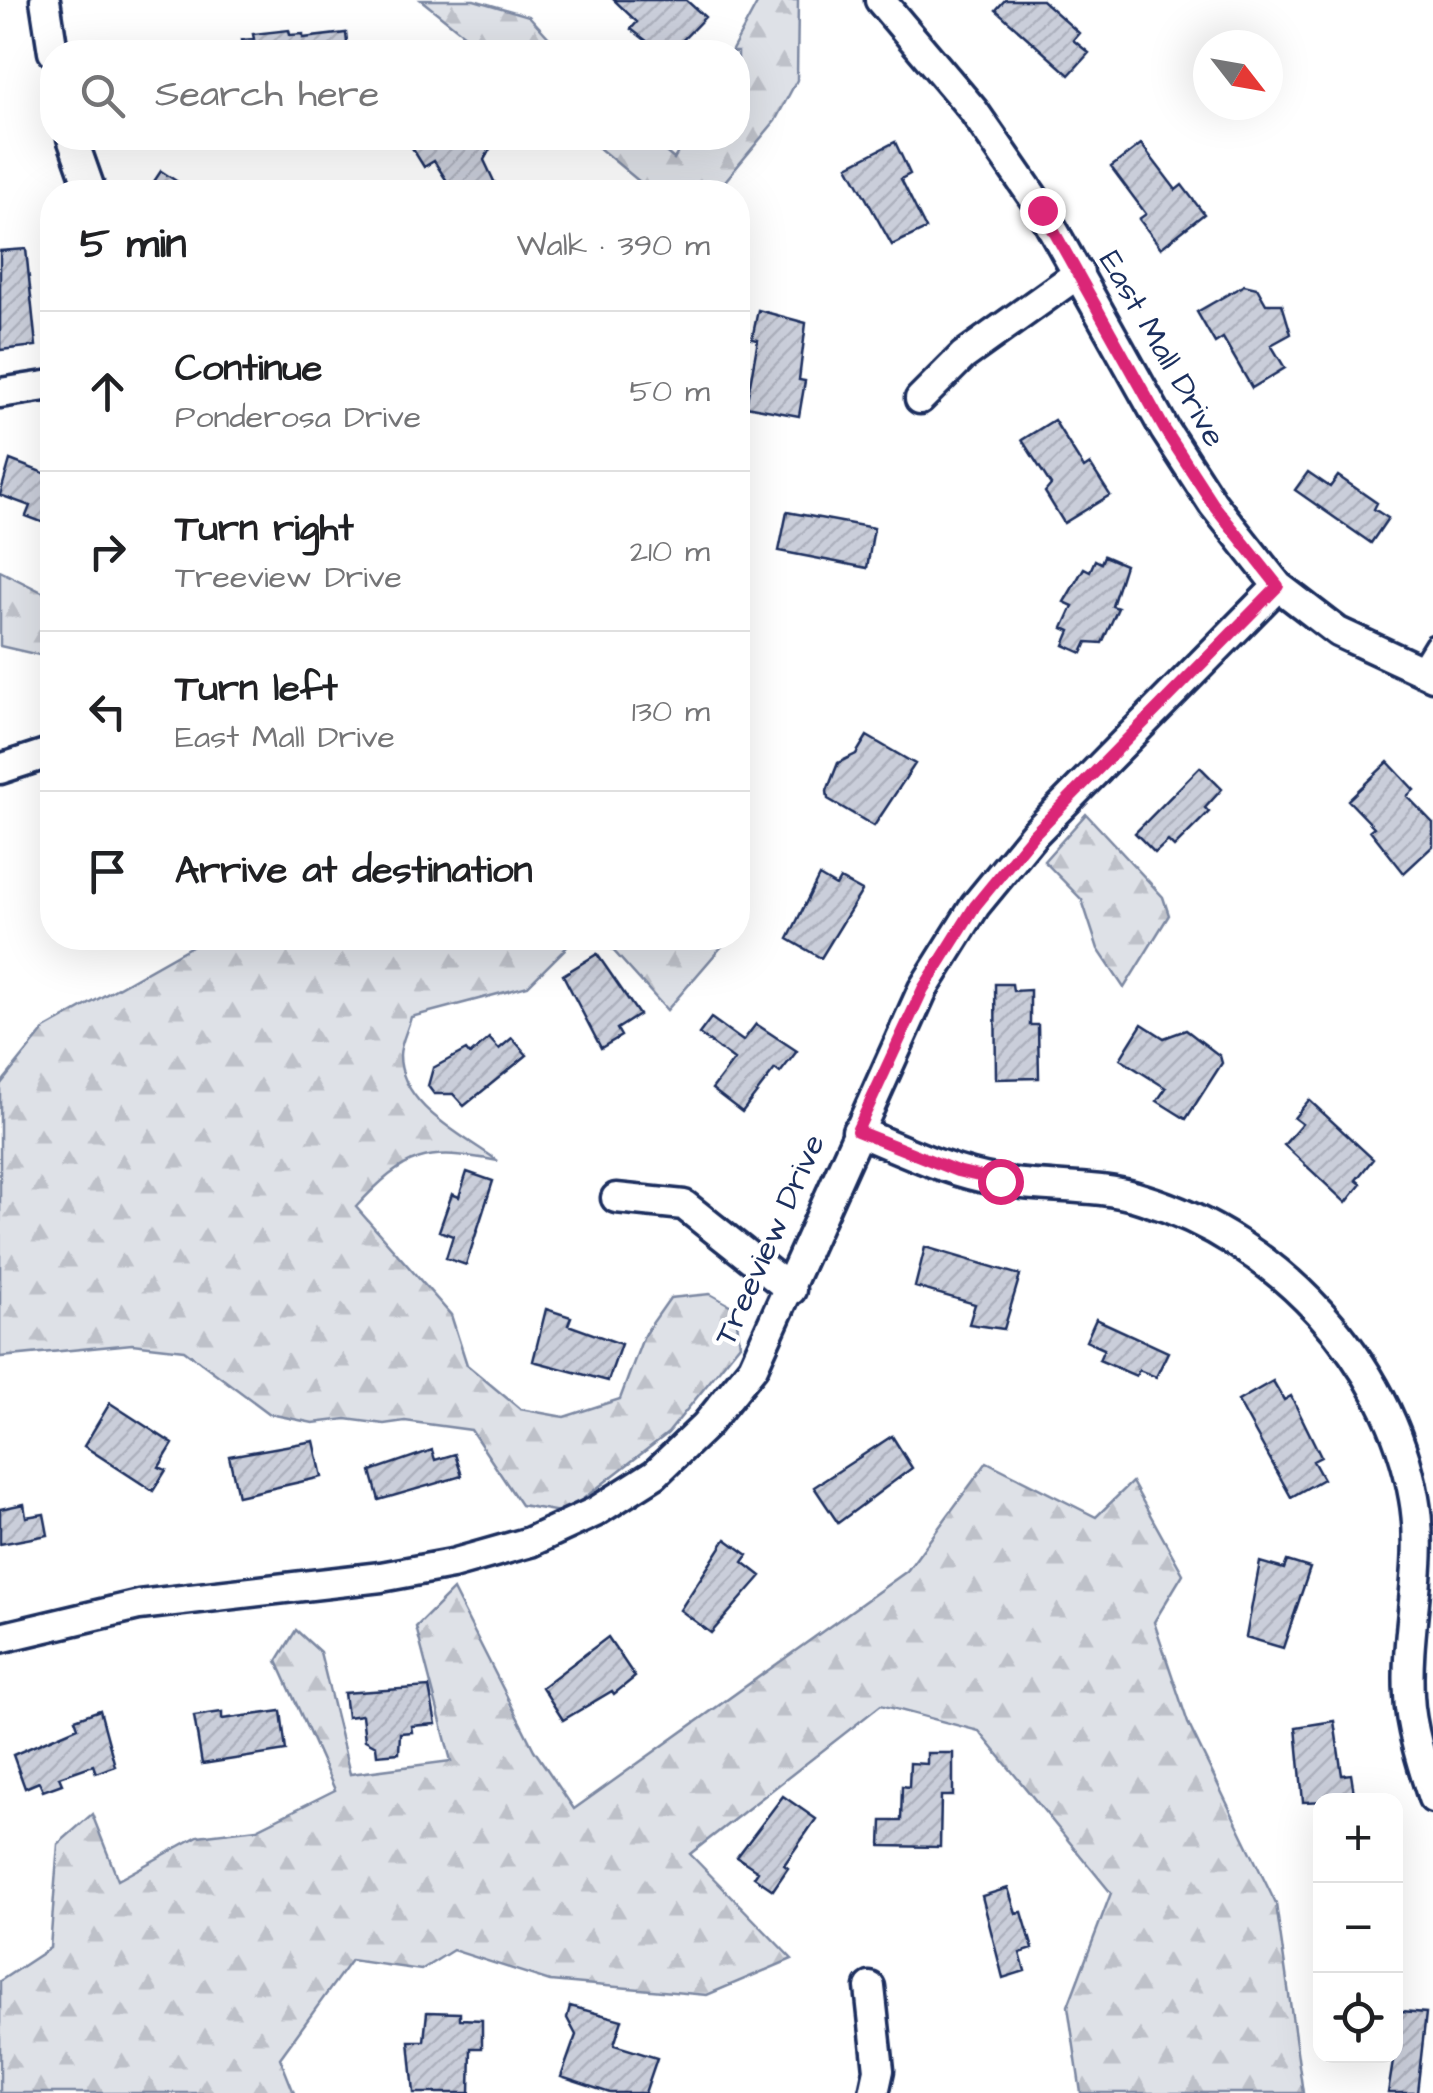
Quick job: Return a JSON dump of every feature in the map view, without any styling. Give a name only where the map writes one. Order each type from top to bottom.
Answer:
[{"type":"street","points":[[44,0],[50,40]]},
{"type":"street","name":"East Mall Drive","points":[[880,0],[973,110],[1042,210],[1165,430],[1213,504],[1278,586],[1338,632],[1425,673]]},
{"type":"street","points":[[76,150],[87,180]]},
{"type":"street","points":[[920,399],[962,356],[1079,273]]},
{"type":"street","points":[[0,393],[40,388]]},
{"type":"street","name":"Treeview Drive","points":[[0,1638],[139,1605],[381,1577],[530,1542],[594,1512],[655,1474],[706,1425],[753,1367],[791,1290],[857,1131],[923,989],[975,906],[1034,834],[1278,586]]},
{"type":"street","points":[[0,768],[40,756]]},
{"type":"street","points":[[857,1131],[957,1171],[1000,1181],[1138,1197],[1192,1216],[1249,1250],[1298,1290],[1327,1322],[1379,1391],[1401,1437],[1412,1485],[1419,1566],[1408,1696],[1433,1798]]},
{"type":"street","points":[[616,1198],[684,1205],[791,1290]]},
{"type":"street","points":[[870,1986],[880,2070],[874,2093]]},
{"type":"lane","points":[[1425,673],[1433,644]]},
{"type":"green space","points":[[421,0],[474,0],[529,16],[551,40],[471,40]]},
{"type":"green space","points":[[759,0],[798,0],[797,80],[775,121],[726,180],[638,180],[601,150],[663,150],[674,159],[679,150],[750,150],[750,40],[737,40]]},
{"type":"green space","points":[[0,571],[40,591],[40,655],[0,646]]},
{"type":"green space","points":[[1086,814],[1163,897],[1169,915],[1124,988],[1098,949],[1082,900],[1044,861]]},
{"type":"green space","points":[[185,950],[564,950],[528,986],[411,1017],[401,1046],[403,1073],[422,1104],[498,1161],[452,1155],[419,1158],[389,1175],[356,1207],[451,1315],[467,1365],[520,1409],[564,1417],[620,1399],[644,1335],[670,1298],[710,1294],[735,1308],[740,1344],[668,1433],[565,1513],[521,1505],[471,1430],[405,1421],[384,1424],[346,1419],[313,1423],[270,1414],[184,1350],[132,1344],[0,1357],[0,1085],[45,1029]]},
{"type":"green space","points":[[613,950],[719,950],[667,1010]]},
{"type":"green space","points":[[987,1462],[1096,1517],[1132,1482],[1183,1574],[1154,1622],[1188,1723],[1276,1904],[1303,2093],[1081,2093],[1068,2006],[1111,1893],[979,1731],[881,1705],[690,1854],[792,1959],[707,1995],[550,1981],[453,1950],[421,1970],[351,1960],[280,2058],[294,2093],[0,2093],[0,1981],[50,1948],[58,1844],[92,1814],[118,1880],[198,1836],[257,1829],[335,1790],[277,1661],[296,1630],[320,1652],[350,1774],[451,1761],[416,1627],[453,1590],[534,1750],[574,1809],[907,1571]]},
{"type":"building","points":[[614,0],[686,0],[705,17],[683,40],[645,40],[631,29],[637,22]]},
{"type":"building","points":[[1005,0],[1042,0],[1079,33],[1073,40],[1089,53],[1069,75],[996,10]]},
{"type":"building","points":[[289,30],[290,35],[303,34],[303,38],[346,33],[347,40],[242,40],[254,39],[253,34]]},
{"type":"building","points":[[895,142],[910,174],[901,179],[926,229],[892,245],[848,166]]},
{"type":"building","points":[[1141,144],[1176,190],[1182,185],[1204,214],[1161,248],[1139,219],[1146,214],[1111,167]]},
{"type":"building","points":[[413,150],[489,150],[484,160],[493,180],[446,180],[434,161],[424,167]]},
{"type":"building","points":[[161,171],[175,180],[155,180]]},
{"type":"building","points":[[26,249],[36,346],[0,350],[0,251]]},
{"type":"building","points":[[1244,285],[1257,288],[1266,304],[1282,304],[1291,334],[1271,345],[1285,368],[1252,388],[1223,338],[1215,343],[1197,312]]},
{"type":"building","points":[[758,310],[806,323],[799,380],[805,381],[799,416],[750,407],[758,340],[752,339]]},
{"type":"building","points":[[1054,420],[1084,468],[1090,464],[1110,495],[1064,523],[1045,492],[1051,485],[1022,440]]},
{"type":"building","points":[[10,460],[40,471],[40,521],[26,516],[30,506],[0,495]]},
{"type":"building","points":[[1308,472],[1330,487],[1338,476],[1377,503],[1374,509],[1388,518],[1371,543],[1295,490]]},
{"type":"building","points":[[787,512],[874,528],[867,568],[779,551]]},
{"type":"building","points":[[1104,556],[1125,565],[1112,606],[1118,608],[1102,643],[1087,642],[1082,653],[1064,645],[1070,631],[1063,628],[1073,606],[1064,602],[1084,568],[1090,571],[1095,560],[1101,563]]},
{"type":"building","points":[[867,736],[915,764],[874,826],[828,799],[827,791],[838,763],[856,754]]},
{"type":"building","points":[[1388,762],[1414,790],[1407,796],[1433,823],[1433,846],[1404,873],[1370,830],[1374,827],[1348,800]]},
{"type":"building","points":[[1200,767],[1222,789],[1205,808],[1209,812],[1174,847],[1168,841],[1155,853],[1135,833]]},
{"type":"building","points":[[819,876],[836,886],[840,879],[862,891],[821,958],[788,939]]},
{"type":"building","points":[[597,954],[639,1015],[617,1029],[621,1036],[601,1048],[563,975]]},
{"type":"building","points":[[995,984],[1012,984],[1013,991],[1030,990],[1030,1025],[1038,1025],[1039,1078],[996,1079]]},
{"type":"building","points":[[711,1018],[743,1041],[756,1024],[797,1051],[780,1073],[775,1069],[742,1112],[712,1089],[734,1060],[699,1034]]},
{"type":"building","points":[[1142,1024],[1164,1038],[1186,1030],[1220,1056],[1222,1063],[1186,1119],[1157,1101],[1166,1088],[1120,1059]]},
{"type":"building","points":[[489,1038],[499,1049],[512,1038],[527,1055],[464,1106],[453,1094],[434,1094],[428,1086],[433,1068],[466,1050],[470,1055]]},
{"type":"building","points":[[1309,1100],[1373,1159],[1356,1180],[1361,1184],[1346,1203],[1284,1145],[1302,1124],[1294,1118]]},
{"type":"building","points":[[467,1172],[493,1181],[466,1265],[446,1258],[453,1236],[439,1231],[452,1194],[459,1197]]},
{"type":"building","points":[[925,1247],[1020,1275],[1004,1329],[969,1324],[975,1304],[915,1287]]},
{"type":"building","points":[[546,1309],[571,1317],[568,1325],[621,1344],[608,1381],[533,1361]]},
{"type":"building","points":[[1096,1319],[1168,1352],[1156,1377],[1139,1370],[1136,1376],[1099,1360],[1104,1349],[1086,1341]]},
{"type":"building","points":[[1273,1381],[1284,1400],[1291,1396],[1321,1457],[1313,1461],[1323,1479],[1291,1497],[1238,1401]]},
{"type":"building","points":[[110,1403],[173,1444],[159,1467],[166,1470],[153,1491],[84,1446]]},
{"type":"building","points":[[892,1436],[912,1468],[838,1523],[814,1487]]},
{"type":"building","points":[[314,1441],[322,1477],[238,1496],[229,1456]]},
{"type":"building","points":[[432,1450],[435,1460],[455,1454],[462,1476],[379,1500],[371,1471]]},
{"type":"building","points":[[24,1504],[26,1517],[44,1514],[48,1535],[0,1544],[0,1509]]},
{"type":"building","points":[[726,1539],[748,1555],[743,1562],[761,1576],[711,1633],[680,1610]]},
{"type":"building","points":[[1287,1561],[1310,1568],[1283,1648],[1246,1637],[1260,1562],[1284,1569]]},
{"type":"building","points":[[608,1637],[635,1677],[614,1694],[612,1691],[563,1720],[542,1687]]},
{"type":"building","points":[[429,1687],[436,1724],[411,1726],[412,1732],[400,1733],[399,1753],[377,1755],[376,1746],[365,1740],[362,1715],[347,1717],[344,1693]]},
{"type":"building","points":[[100,1710],[115,1766],[96,1773],[93,1765],[59,1777],[62,1784],[43,1791],[39,1782],[25,1788],[13,1755],[78,1727],[75,1719]]},
{"type":"building","points":[[281,1711],[286,1751],[202,1764],[194,1716],[222,1712],[222,1719]]},
{"type":"building","points":[[1334,1721],[1342,1775],[1351,1774],[1354,1793],[1313,1793],[1313,1802],[1303,1802],[1296,1727]]},
{"type":"building","points":[[927,1753],[953,1753],[953,1796],[941,1796],[940,1847],[881,1846],[882,1821],[901,1821],[902,1786],[909,1787],[910,1763],[927,1764]]},
{"type":"building","points":[[783,1796],[816,1819],[784,1865],[788,1868],[773,1890],[754,1877],[758,1871],[737,1857]]},
{"type":"building","points":[[1008,1888],[1016,1913],[1022,1912],[1033,1949],[1020,1953],[1025,1971],[1003,1978],[982,1896]]},
{"type":"building","points":[[570,2006],[622,2020],[614,2045],[657,2058],[645,2093],[610,2093],[561,2077],[576,2035],[567,2018]]},
{"type":"building","points":[[1403,2011],[1426,2013],[1417,2093],[1388,2093],[1393,2063],[1403,2063]]},
{"type":"building","points":[[427,2012],[460,2013],[460,2019],[482,2020],[482,2048],[471,2048],[470,2093],[414,2093],[409,2041],[424,2041]]},
{"type":"route","points":[[1000,1181],[957,1171],[857,1131],[923,989],[975,906],[1034,834],[1278,586],[1213,504],[1165,430],[1042,210]]}]
